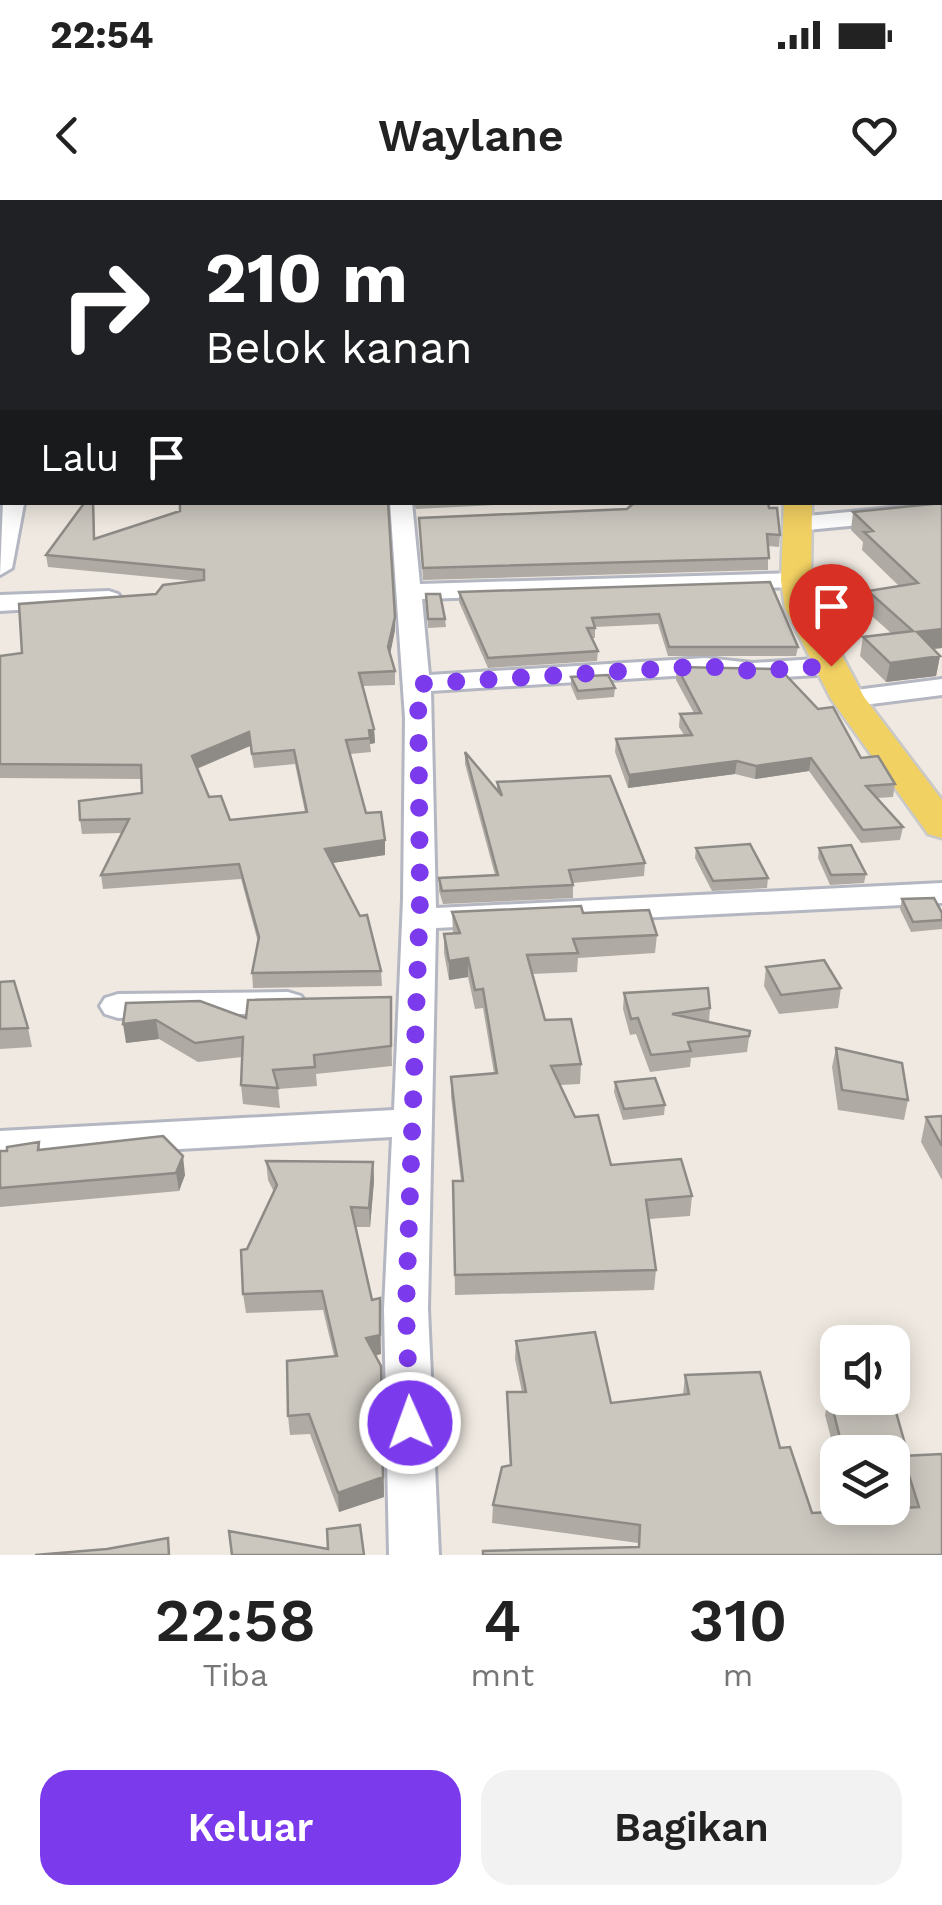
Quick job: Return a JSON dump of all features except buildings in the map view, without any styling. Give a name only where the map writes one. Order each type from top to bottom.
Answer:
[{"type":"main road","points":[[797,513],[796,580],[800,608],[848,699],[939,820]]},
{"type":"street","points":[[0,568],[13,505]]},
{"type":"street","points":[[797,513],[942,510]]},
{"type":"street","points":[[408,514],[406,592],[418,684],[420,920],[406,1309],[414,1555]]},
{"type":"street","points":[[406,592],[796,580]]},
{"type":"street","points":[[0,603],[129,598]]},
{"type":"street","points":[[418,684],[705,666],[753,671],[831,666]]},
{"type":"street","points":[[848,699],[942,687]]},
{"type":"street","points":[[420,920],[942,893]]},
{"type":"street","points":[[377,1000],[418,1000]]},
{"type":"street","points":[[118,1006],[319,1003]]},
{"type":"street","points":[[0,1145],[415,1122]]},
{"type":"route","points":[[410,1423],[406,1309],[420,899],[418,684],[705,666],[753,671],[831,666]]}]
